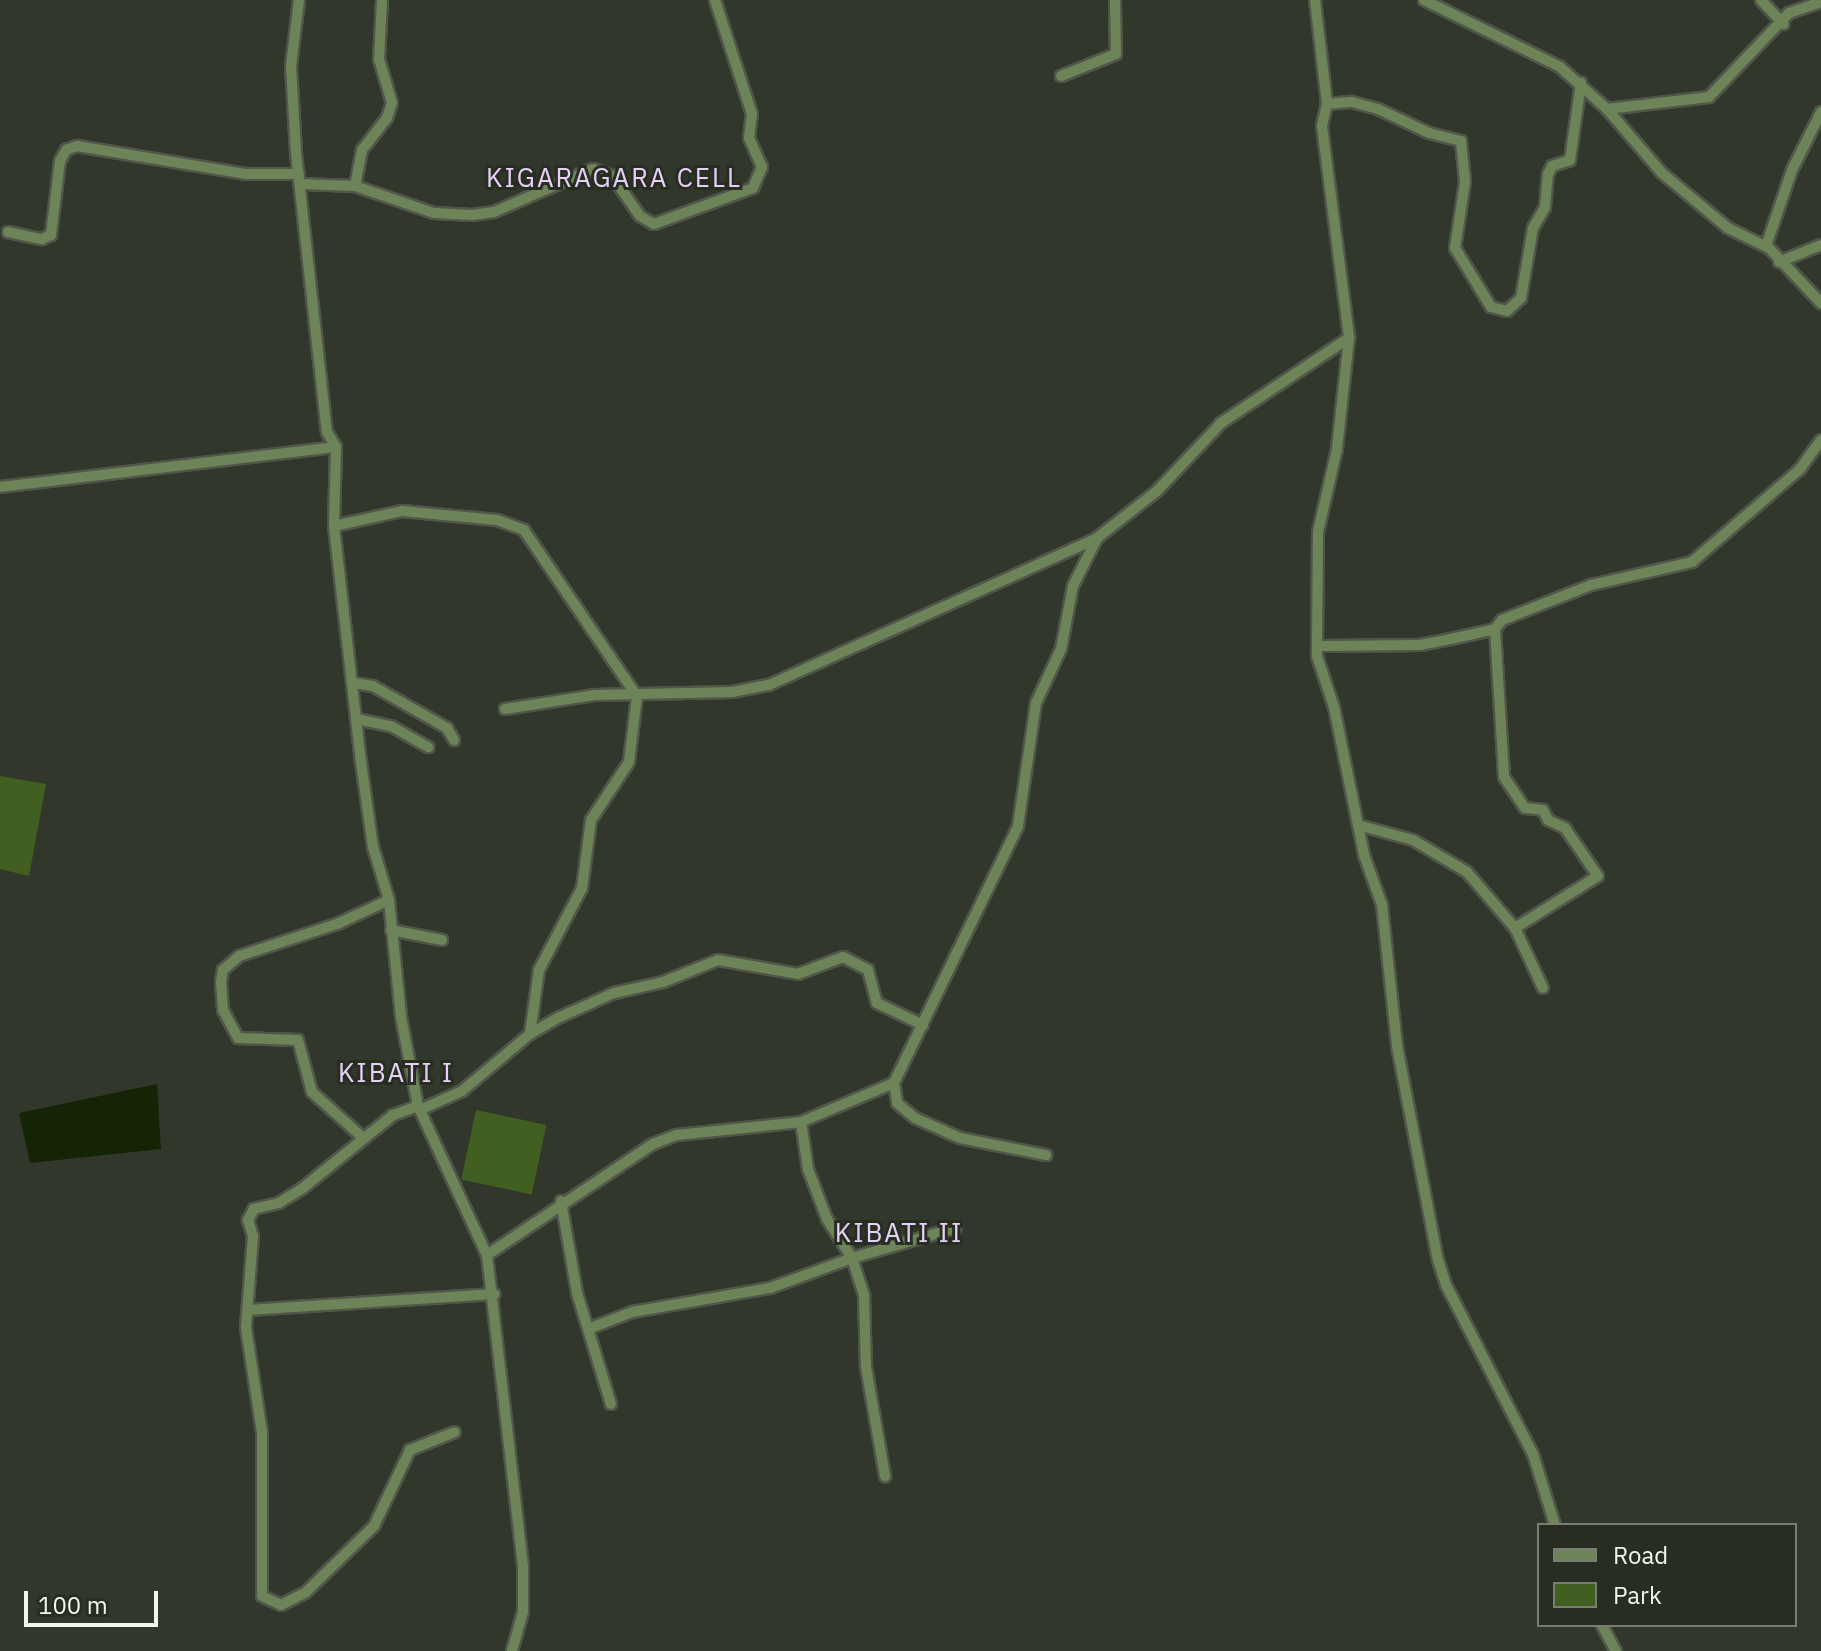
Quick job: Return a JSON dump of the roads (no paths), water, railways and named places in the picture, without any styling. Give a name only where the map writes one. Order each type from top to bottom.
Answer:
[{"type":"street","points":[[299,0],[291,66],[300,179],[327,432],[336,447],[334,526],[373,847],[389,900],[391,930],[420,1107],[434,1147],[487,1255],[494,1294],[524,1578],[523,1612],[512,1651]]},
{"type":"street","points":[[355,186],[362,150],[387,118],[392,103],[379,59],[382,0]]},
{"type":"street","points":[[8,232],[42,239],[51,235],[60,161],[66,150],[77,146],[247,174],[355,186],[434,213],[472,215],[494,212],[593,169],[612,176],[640,216],[654,224],[753,188],[762,167],[749,138],[752,114],[715,0]]},
{"type":"street","points":[[1061,76],[1116,54],[1115,0]]},
{"type":"street","points":[[1315,0],[1327,104],[1322,126],[1349,338],[1337,449],[1318,532],[1315,610],[1321,646],[1317,656],[1334,707],[1358,825],[1382,905],[1397,1046],[1438,1260],[1446,1285],[1533,1454],[1554,1523]]},
{"type":"street","points":[[1424,0],[1518,43],[1581,83],[1685,195],[1728,228],[1766,246],[1821,303]]},
{"type":"street","points":[[1761,0],[1783,24]]},
{"type":"street","points":[[1607,109],[1709,97],[1783,24],[1789,13],[1821,2]]},
{"type":"street","points":[[1327,104],[1352,102],[1378,109],[1429,133],[1461,141],[1465,182],[1453,243],[1487,301],[1507,311],[1521,298],[1533,228],[1545,207],[1548,174],[1552,166],[1570,160],[1581,83]]},
{"type":"street","points":[[1766,246],[1792,170],[1821,112]]},
{"type":"street","points":[[1779,262],[1821,245]]},
{"type":"street","points":[[505,709],[594,695],[750,690],[803,674],[1097,538],[1157,491],[1221,423],[1349,338]]},
{"type":"street","points":[[1321,646],[1420,645],[1495,629],[1502,620],[1579,589],[1692,562],[1790,478],[1821,440]]},
{"type":"street","points":[[0,487],[336,447]]},
{"type":"street","points":[[334,526],[402,511],[497,520],[524,530],[637,696],[629,762],[586,835],[582,888],[539,970],[530,1034]]},
{"type":"street","points":[[1046,1155],[960,1138],[915,1118],[897,1103],[894,1083],[1023,812],[1036,703],[1061,649],[1073,586],[1097,538]]},
{"type":"street","points":[[1495,629],[1504,777],[1525,808],[1543,810],[1548,820],[1565,828],[1598,876],[1515,928]]},
{"type":"street","points":[[354,683],[373,686],[447,728],[454,740]]},
{"type":"street","points":[[357,719],[391,726],[428,747]]},
{"type":"street","points":[[1358,825],[1401,835],[1440,854],[1479,884],[1515,928],[1543,988]]},
{"type":"street","points":[[361,1136],[312,1092],[298,1040],[238,1038],[223,1010],[221,982],[223,970],[239,956],[337,924],[389,900]]},
{"type":"street","points":[[391,930],[442,940]]},
{"type":"street","points":[[455,1432],[410,1450],[374,1526],[293,1603],[269,1602],[262,1596],[262,1432],[248,1344],[253,1236],[248,1220],[254,1209],[303,1188],[361,1136],[393,1115],[462,1091],[530,1034],[600,998],[663,982],[718,960],[798,974],[843,957],[868,970],[877,1003],[923,1025]]},
{"type":"street","points":[[487,1255],[561,1201],[653,1144],[677,1135],[801,1122],[894,1083]]},
{"type":"street","points":[[801,1122],[808,1169],[827,1219],[852,1258],[864,1296],[866,1367],[885,1476]]},
{"type":"street","points":[[561,1201],[584,1317],[611,1404]]},
{"type":"street","points":[[588,1329],[667,1304],[770,1288],[852,1258],[956,1228]]},
{"type":"street","points":[[248,1310],[494,1294]]},
{"type":"street","points":[[584,1317],[599,1324]]},
{"type":"street","points":[[1603,1627],[1616,1651]]},
{"type":"district","name":"KIGARAGARA CELL","points":[[614,178]]},
{"type":"district","name":"KIBATI I","points":[[396,1073]]},
{"type":"district","name":"KIBATI II","points":[[899,1233]]}]
